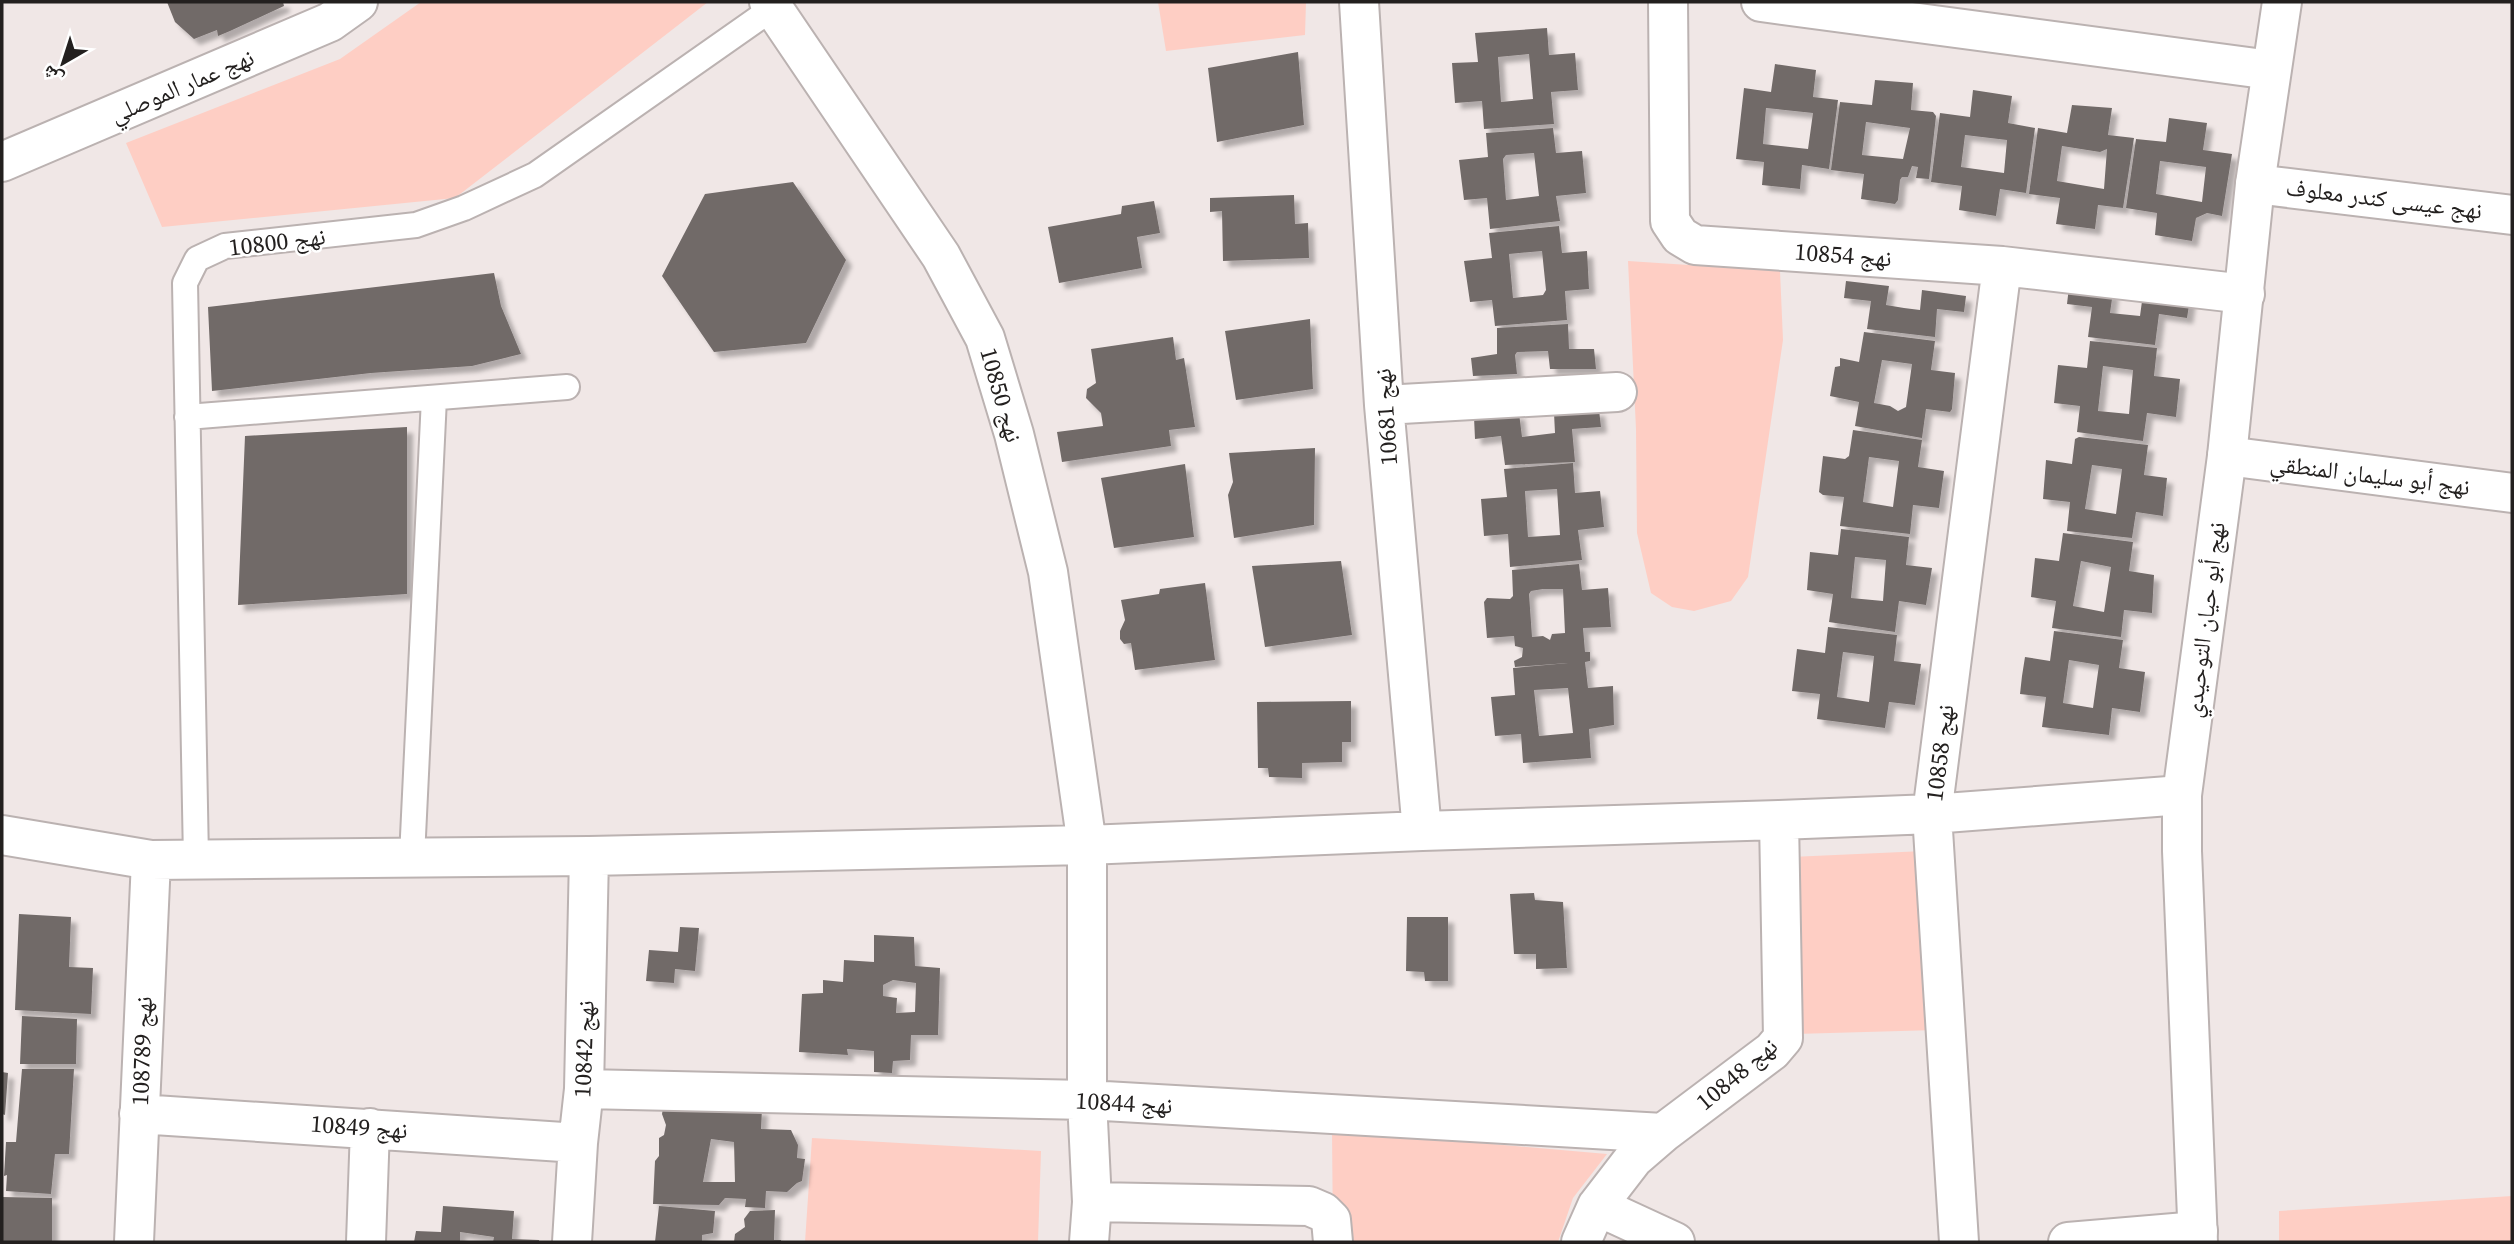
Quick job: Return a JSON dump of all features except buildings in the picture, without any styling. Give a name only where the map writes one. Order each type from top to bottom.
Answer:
[{"type":"street","name":"نهج 10681","points":[[1359,2],[1384,405],[1422,831]]},
{"type":"street","name":"نهج 10854","points":[[1668,2],[1670,221],[1679,236],[1695,245],[2003,266],[2245,294]]},
{"type":"street","points":[[1760,2],[1933,14],[2271,70]]},
{"type":"street","name":"نهج أبو حيان التوحيدي","points":[[2198,1237],[2182,795],[2227,456],[2255,184],[2282,2]]},
{"type":"street","name":"نهج 10850","points":[[771,5],[941,256],[985,338],[1014,434],[1048,572],[1087,845],[1087,1100],[1092,1202],[1090,1242]]},
{"type":"street","name":"نهج عمار الموصلي","points":[[2,162],[335,8]]},
{"type":"street","name":"نهج عيسى كندر معلوف","points":[[2255,184],[2512,215]]},
{"type":"street","name":"نهج 10858","points":[[1959,1242],[1932,814],[2003,266]]},
{"type":"street","points":[[1384,405],[1617,393]]},
{"type":"street","name":"نهج أبو سليمان المنطقي","points":[[2227,456],[2512,493]]},
{"type":"street","points":[[2,835],[150,860],[589,856],[1087,845],[1779,820],[1932,814],[2182,795]]},
{"type":"street","name":"نهج 10848","points":[[1581,1242],[1597,1206],[1634,1158],[1772,1051],[1783,1038],[1779,820]]},
{"type":"street","name":"نهج 10842","points":[[572,1242],[584,1089],[589,856]]},
{"type":"street","name":"نهج 108789","points":[[134,1242],[150,860]]},
{"type":"street","name":"نهج 10844","points":[[584,1089],[1087,1100],[1663,1133]]},
{"type":"street","name":"نهج 10849","points":[[139,1114],[578,1143]]},
{"type":"street","points":[[366,1242],[370,1128]]},
{"type":"street","points":[[1092,1202],[1309,1206],[1323,1212],[1331,1220],[1333,1242]]},
{"type":"street","points":[[1597,1206],[1675,1242]]},
{"type":"street","points":[[2068,1242],[2198,1237]]},
{"type":"lane","name":"نهج 10800","points":[[196,859],[186,283],[197,259],[225,246],[416,225],[464,208],[535,175],[771,5]]},
{"type":"lane","points":[[187,417],[567,387]]},
{"type":"lane","points":[[412,857],[434,398]]},
{"type":"shaded area","points":[[421,2],[708,2],[455,198],[162,227],[126,143],[340,59]]},
{"type":"shaded area","points":[[1158,2],[1306,2],[1305,35],[1166,51]]},
{"type":"shaded area","points":[[1628,261],[1780,271],[1783,340],[1748,577],[1731,601],[1694,611],[1672,607],[1651,593],[1637,533],[1636,429]]},
{"type":"shaded area","points":[[1924,851],[1936,1030],[1795,1034],[1791,857]]},
{"type":"shaded area","points":[[1332,1130],[1607,1154],[1573,1198],[1558,1242],[1333,1242]]},
{"type":"shaded area","points":[[812,1138],[1041,1151],[1038,1242],[805,1242]]},
{"type":"shaded area","points":[[2512,1196],[2512,1242],[2279,1242],[2279,1211]]}]
